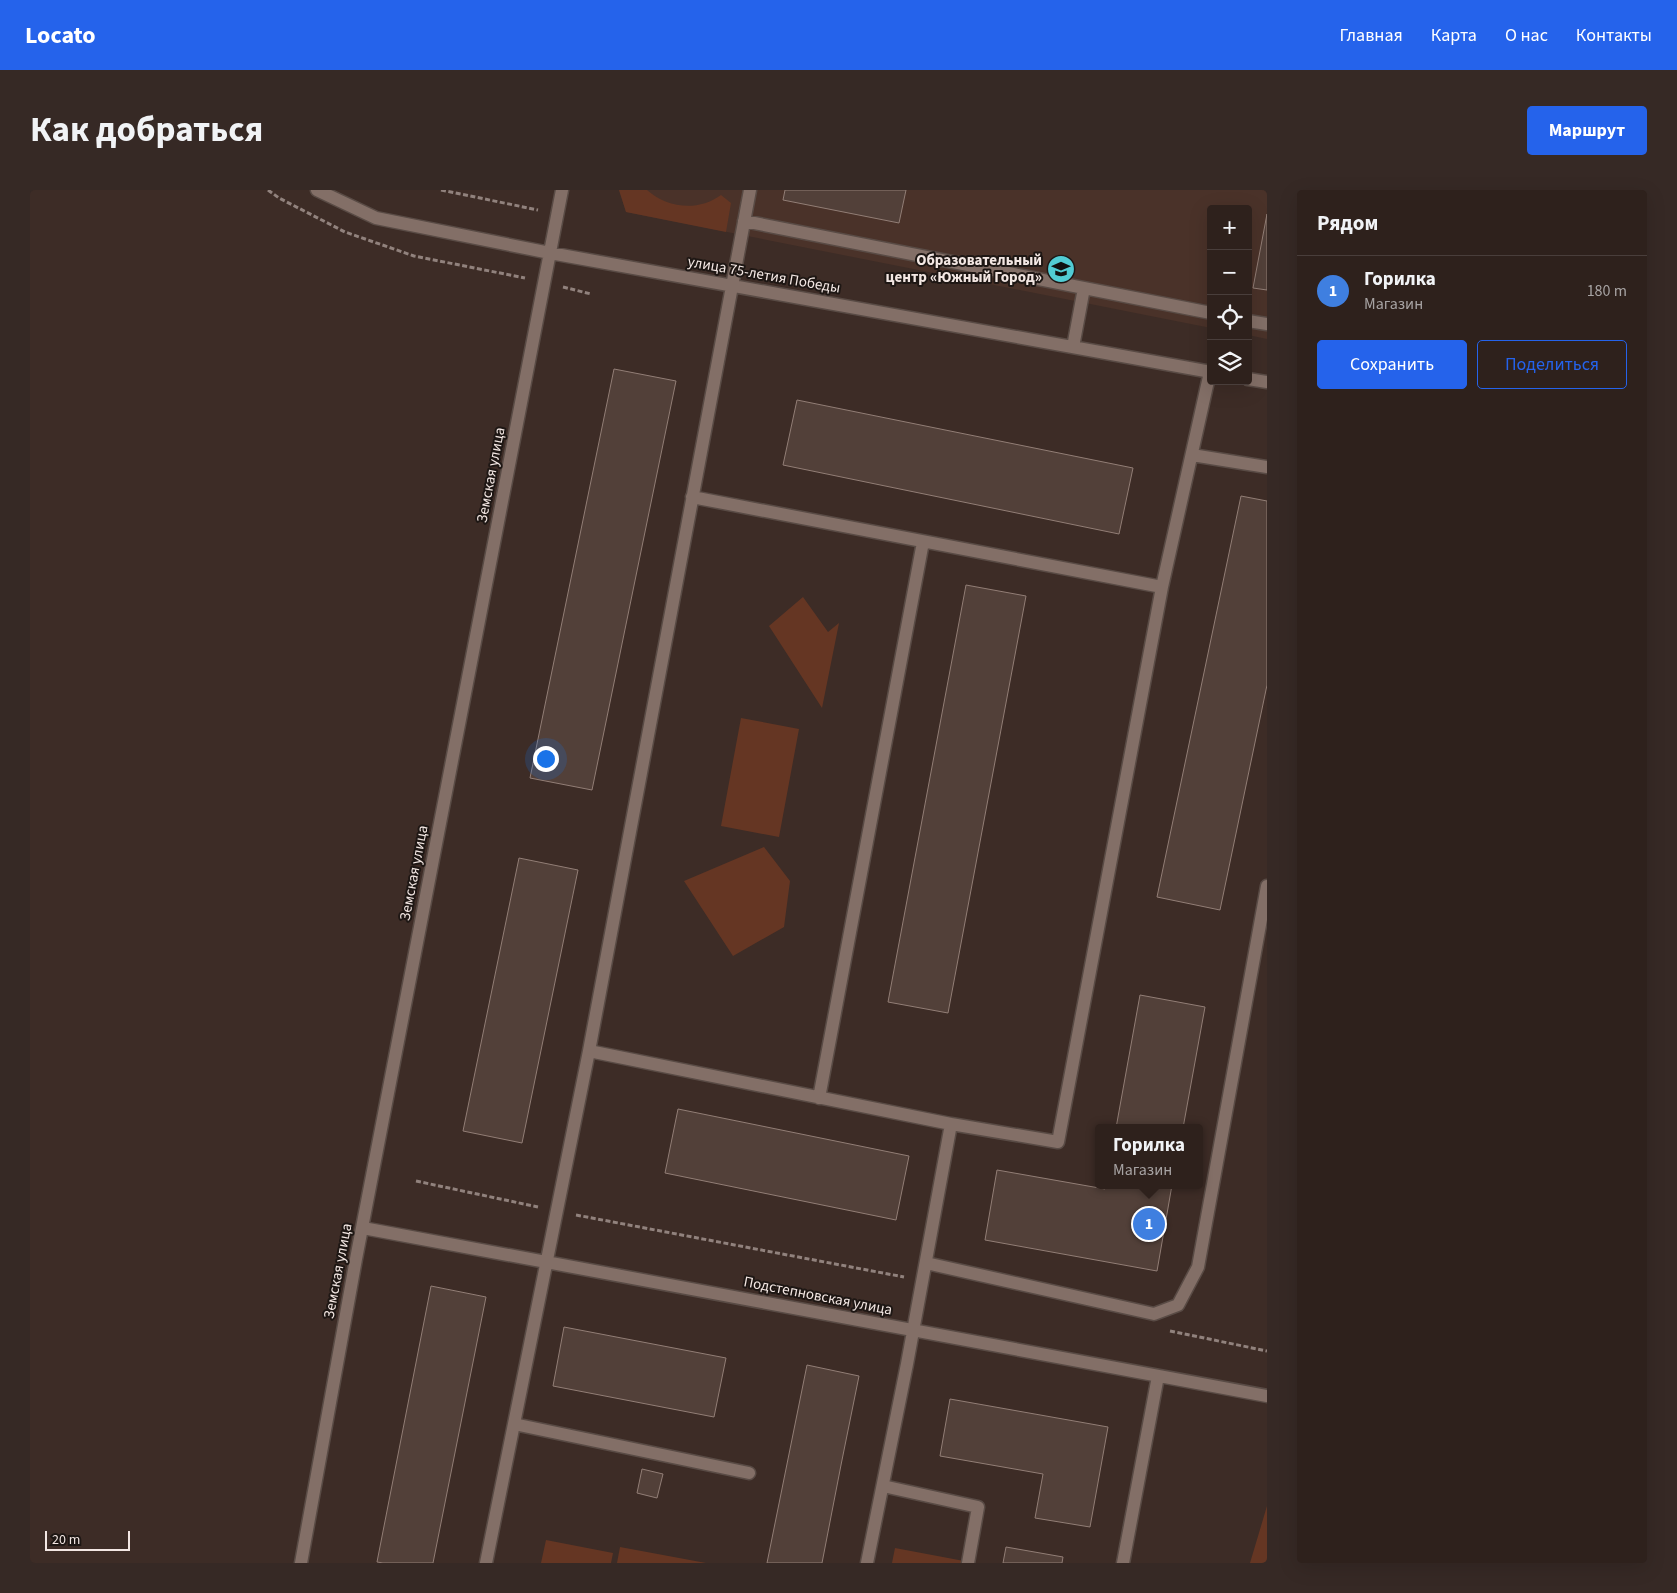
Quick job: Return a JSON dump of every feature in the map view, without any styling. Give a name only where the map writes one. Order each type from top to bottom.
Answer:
[{"type":"street","name":"улица 75-летия Победы","points":[[317,190],[376,218],[550,253],[1207,371]]},
{"type":"street","name":"Земская улица","points":[[301,1563],[362,1228],[562,190]]},
{"type":"street","points":[[486,1563],[589,1051],[750,190]]},
{"type":"street","points":[[744,221],[1207,312]]},
{"type":"street","points":[[1073,347],[1084,288]]},
{"type":"street","points":[[1252,322],[1267,324]]},
{"type":"street","points":[[1252,380],[1267,382]]},
{"type":"street","points":[[589,1051],[951,1124],[1058,1142],[1162,587],[1207,385]]},
{"type":"street","points":[[1192,455],[1267,467]]},
{"type":"street","points":[[692,497],[1162,587]]},
{"type":"street","points":[[819,1098],[923,542]]},
{"type":"street","points":[[926,1263],[1154,1314],[1178,1304],[1198,1267],[1267,886]]},
{"type":"street","points":[[868,1563],[951,1124]]},
{"type":"street","name":"Подстепновская улица","points":[[362,1228],[1267,1396]]},
{"type":"street","points":[[1123,1563],[1158,1376]]},
{"type":"street","points":[[514,1424],[749,1473]]},
{"type":"street","points":[[883,1486],[978,1507],[968,1563]]},
{"type":"path","points":[[441,190],[558,214]]},
{"type":"path","points":[[416,1181],[557,1212],[922,1280]]},
{"type":"path","points":[[1162,1329],[1267,1351]]},
{"type":"shaded area","name":"Образовательный центр «Южный Город»","points":[[619,190],[1267,190],[1267,339],[1252,336],[1252,205],[1207,205],[1207,327],[626,212]]},
{"type":"shaded area","points":[[619,190],[647,190],[664,201],[683,206],[703,204],[721,195],[731,203],[726,232],[626,212]]},
{"type":"shaded area","points":[[803,597],[828,632],[839,623],[822,708],[769,626]]},
{"type":"shaded area","points":[[741,718],[799,729],[779,837],[721,826]]},
{"type":"shaded area","points":[[764,847],[790,881],[784,927],[733,956],[684,881]]},
{"type":"shaded area","points":[[1267,1506],[1267,1563],[1250,1563]]},
{"type":"shaded area","points":[[546,1540],[613,1553],[611,1563],[541,1563]]},
{"type":"shaded area","points":[[620,1547],[706,1563],[617,1563]]},
{"type":"shaded area","points":[[895,1548],[964,1561],[964,1563],[892,1563]]},
{"type":"building","points":[[785,190],[906,190],[899,223],[783,200]]},
{"type":"building","points":[[1267,214],[1267,290],[1253,288]]},
{"type":"building","points":[[614,369],[676,381],[592,790],[530,778]]},
{"type":"building","points":[[797,400],[1133,468],[1119,534],[783,465]]},
{"type":"building","points":[[1241,496],[1267,501],[1267,685],[1220,910],[1157,897]]},
{"type":"building","points":[[966,585],[1026,596],[948,1013],[888,1002]]},
{"type":"building","points":[[519,858],[578,870],[522,1143],[463,1131]]},
{"type":"building","points":[[1140,995],[1205,1007],[1184,1124],[1117,1124]]},
{"type":"building","points":[[678,1109],[909,1156],[896,1220],[665,1173]]},
{"type":"building","points":[[997,1170],[1095,1187],[1095,1189],[1171,1189],[1157,1271],[985,1240]]},
{"type":"building","points":[[431,1286],[486,1297],[433,1563],[377,1562]]},
{"type":"building","points":[[564,1327],[726,1358],[714,1417],[553,1386]]},
{"type":"building","points":[[807,1365],[859,1376],[822,1563],[767,1563]]},
{"type":"building","points":[[950,1399],[1108,1427],[1090,1527],[1035,1518],[1043,1474],[940,1456]]},
{"type":"building","points":[[642,1469],[663,1474],[657,1498],[637,1493]]},
{"type":"building","points":[[1006,1547],[1063,1557],[1062,1563],[1003,1563]]},
{"type":"place","name":"Образовательный центр «Южный Город»","points":[[1061,269]]},
{"type":"place","name":"Горилка","points":[[1149,1224]]}]
